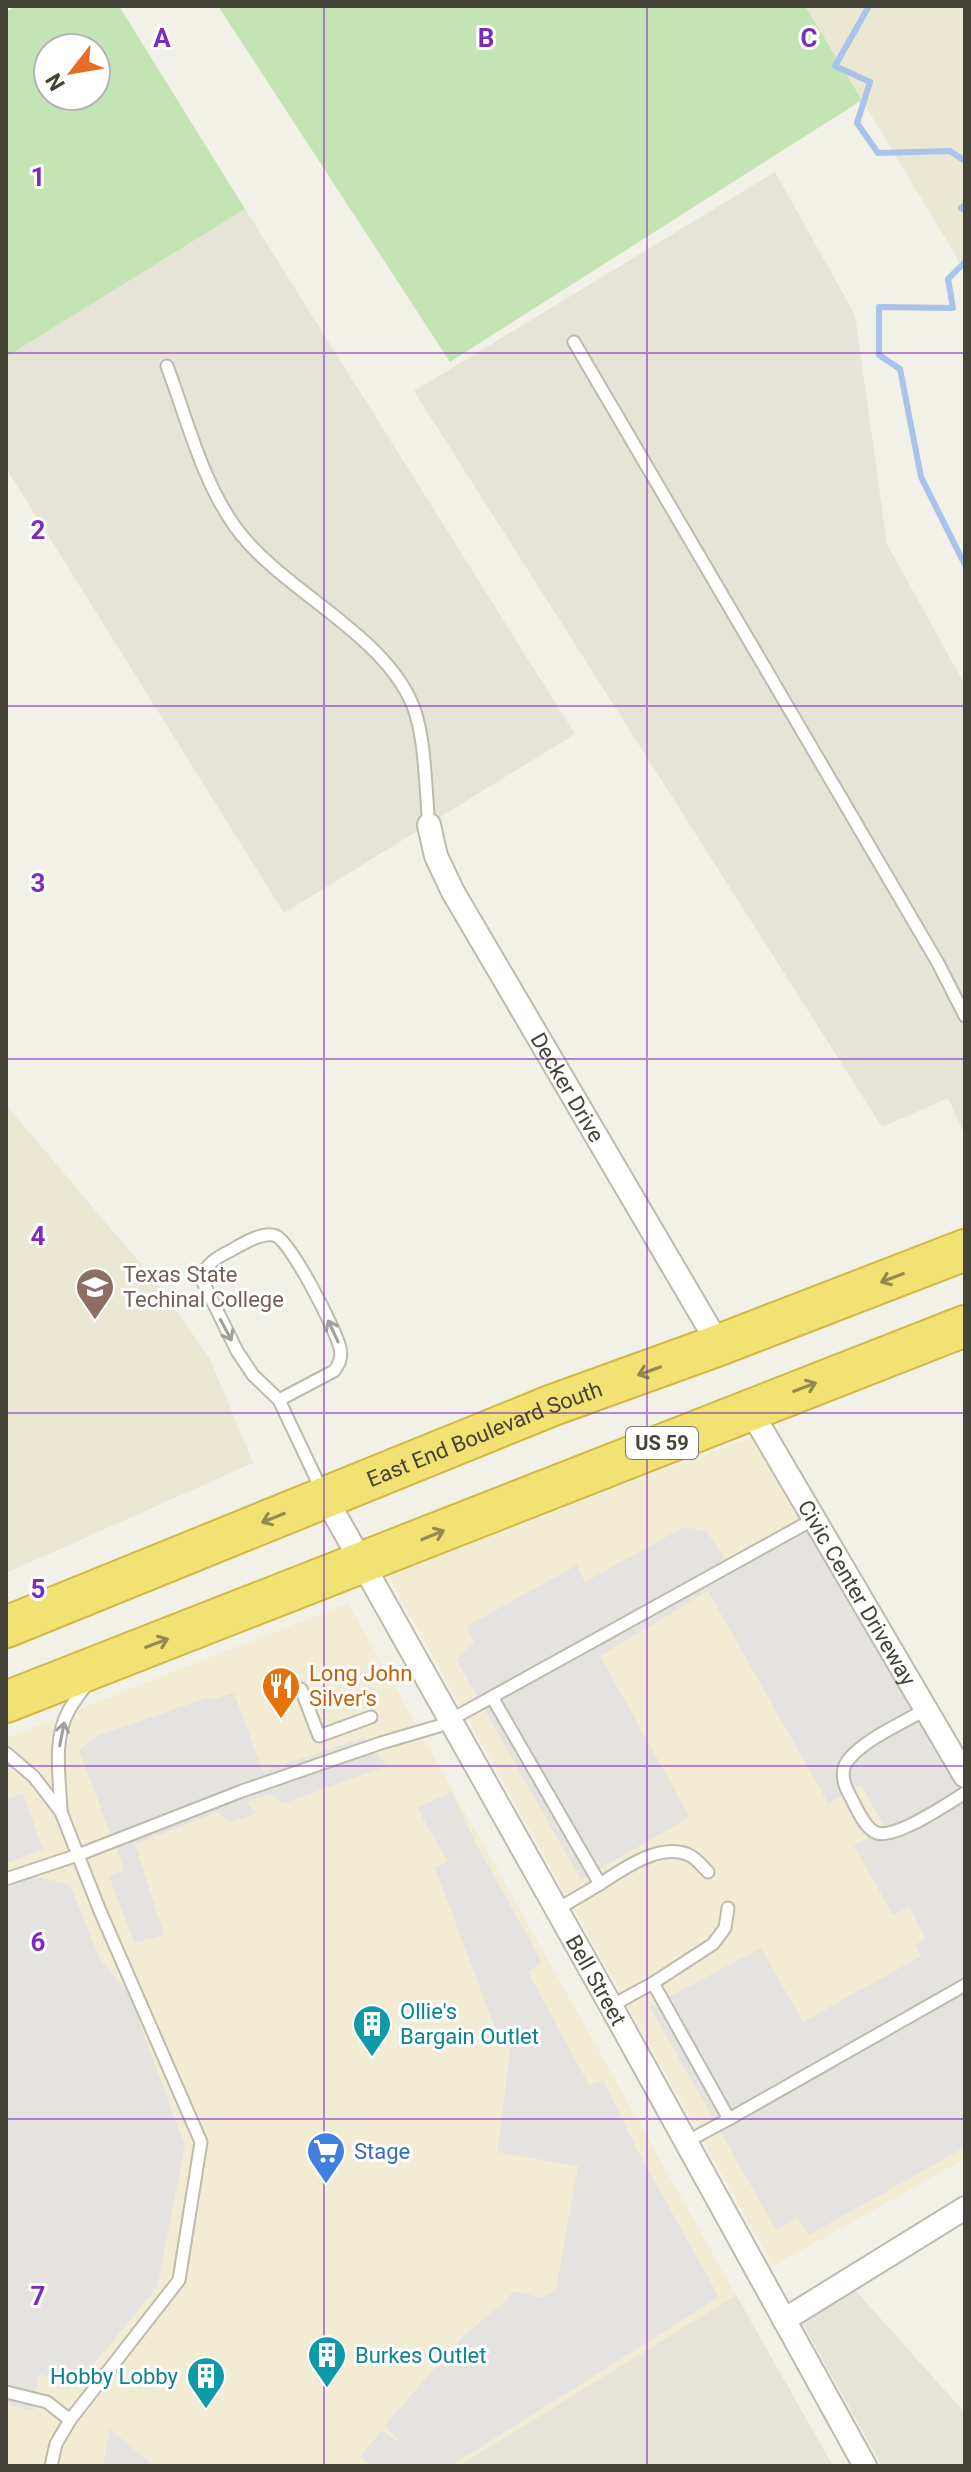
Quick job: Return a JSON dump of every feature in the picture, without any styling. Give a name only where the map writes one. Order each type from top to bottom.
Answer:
[{"type":"highway","name":"East End Boulevard South","points":[[6,1627],[553,1405],[965,1250]]},
{"type":"highway","name":"US 59","points":[[6,1702],[749,1408],[965,1326]]},
{"type":"street","name":"Decker Drive","points":[[429,825],[436,856],[453,892],[719,1345]]},
{"type":"street","name":"Civic Center Driveway","points":[[749,1408],[965,1776]]},
{"type":"street","name":"Bell Street","points":[[325,1497],[865,2466]]},
{"type":"street","points":[[784,2320],[965,2208]]},
{"type":"lane","points":[[574,342],[938,963],[965,1016]]},
{"type":"lane","points":[[167,366],[207,474],[235,527],[257,552],[372,650],[406,692],[419,726],[429,825]]},
{"type":"lane","points":[[279,1400],[327,1376],[340,1364],[341,1357],[335,1334],[297,1261],[282,1240],[271,1235],[262,1236],[218,1257],[204,1270],[204,1289],[253,1375],[279,1400],[325,1497]]},
{"type":"lane","points":[[6,1879],[78,1855],[242,1791],[439,1726],[814,1519]]},
{"type":"lane","points":[[61,1812],[59,1755],[62,1727],[69,1710],[100,1665]]},
{"type":"lane","points":[[301,1689],[319,1736],[371,1717]]},
{"type":"lane","points":[[492,1697],[600,1884]]},
{"type":"lane","points":[[926,1709],[847,1760],[842,1772],[846,1789],[868,1827],[875,1833],[902,1829],[965,1793]]},
{"type":"lane","points":[[6,1753],[34,1777],[61,1812],[201,2142],[179,2280],[70,2420],[56,2444],[51,2466]]},
{"type":"lane","points":[[556,1910],[632,1864],[657,1854],[676,1851],[692,1856],[708,1872]]},
{"type":"lane","points":[[611,2006],[713,1944],[725,1928],[728,1908]]},
{"type":"lane","points":[[653,1983],[729,2119]]},
{"type":"lane","points":[[686,2142],[965,1985]]},
{"type":"lane","points":[[6,2392],[47,2402],[70,2420]]},
{"type":"shaded area","points":[[805,6],[965,6],[965,271],[862,100]]},
{"type":"shaded area","points":[[775,172],[855,315],[887,544],[965,685],[965,1136],[948,1098],[882,1127],[414,391]]},
{"type":"shaded area","points":[[245,209],[575,734],[284,913],[6,468],[6,357]]},
{"type":"shaded area","name":"Texas State Techinal College","points":[[6,1105],[157,1283],[210,1359],[253,1463],[6,1573]]},
{"type":"shaded area","points":[[774,1429],[965,1769],[965,2159],[773,2266],[388,1576],[409,1564]]},
{"type":"shaded area","points":[[814,1511],[965,1779],[965,2147],[809,2235],[798,2218],[776,2230],[650,2007],[761,1948],[803,2022],[921,1956],[915,1945],[926,1938],[909,1907],[893,1915],[854,1846],[885,1828],[861,1785],[828,1803],[708,1591],[600,1656],[690,1817],[581,1880],[456,1659],[474,1643],[467,1626],[577,1565],[585,1582],[684,1527],[706,1531],[726,1559]]},
{"type":"shaded area","points":[[348,1603],[736,2295],[458,2466],[6,2466],[6,1738]]},
{"type":"shaded area","points":[[234,1693],[263,1771],[364,1738],[387,1766],[282,1804],[271,1794],[246,1802],[257,1813],[230,1823],[218,1812],[135,1844],[164,1935],[134,1943],[109,1876],[124,1870],[79,1750],[97,1736],[206,1698]]},
{"type":"shaded area","points":[[452,1792],[476,1844],[542,1962],[528,1972],[589,2085],[603,2080],[639,2153],[719,2297],[451,2466],[371,2466],[360,2457],[382,2430],[397,2442],[398,2439],[384,2426],[461,2338],[514,2291],[543,2298],[556,2289],[578,2166],[497,2152],[512,2037],[497,2034],[435,1868],[448,1861],[417,1808]]},
{"type":"shaded area","points":[[23,1793],[43,1850],[6,1863],[6,1799]]},
{"type":"shaded area","points":[[6,1869],[70,1885],[101,1961],[128,1991],[185,2146],[157,2287],[77,2385],[39,2374],[33,2411],[6,2404]]},
{"type":"shaded area","points":[[855,2290],[965,2413],[965,2466],[882,2466],[800,2319]]},
{"type":"shaded area","points":[[736,2295],[833,2466],[458,2466]]},
{"type":"shaded area","points":[[110,2429],[154,2466],[103,2466]]},
{"type":"green space","points":[[16,6],[119,6],[245,209],[6,357],[6,12]]},
{"type":"green space","points":[[218,6],[805,6],[862,100],[450,362]]},
{"type":"waterway","points":[[869,6],[835,66],[870,82],[857,123],[878,153],[950,151],[965,161]]},
{"type":"waterway","points":[[965,205],[961,208],[965,210]]},
{"type":"waterway","points":[[965,262],[948,279],[953,308],[879,307],[879,355],[900,369],[921,477],[965,565]]},
{"type":"place","name":"Texas State Techinal College","points":[[95,1321]]},
{"type":"place","name":"Long John Silver's","points":[[281,1720]]},
{"type":"place","name":"Ollie's Bargain Outlet","points":[[372,2058]]},
{"type":"place","name":"Stage","points":[[326,2185]]},
{"type":"place","name":"Burkes Outlet","points":[[327,2389]]},
{"type":"place","name":"Hobby Lobby","points":[[206,2410]]}]
